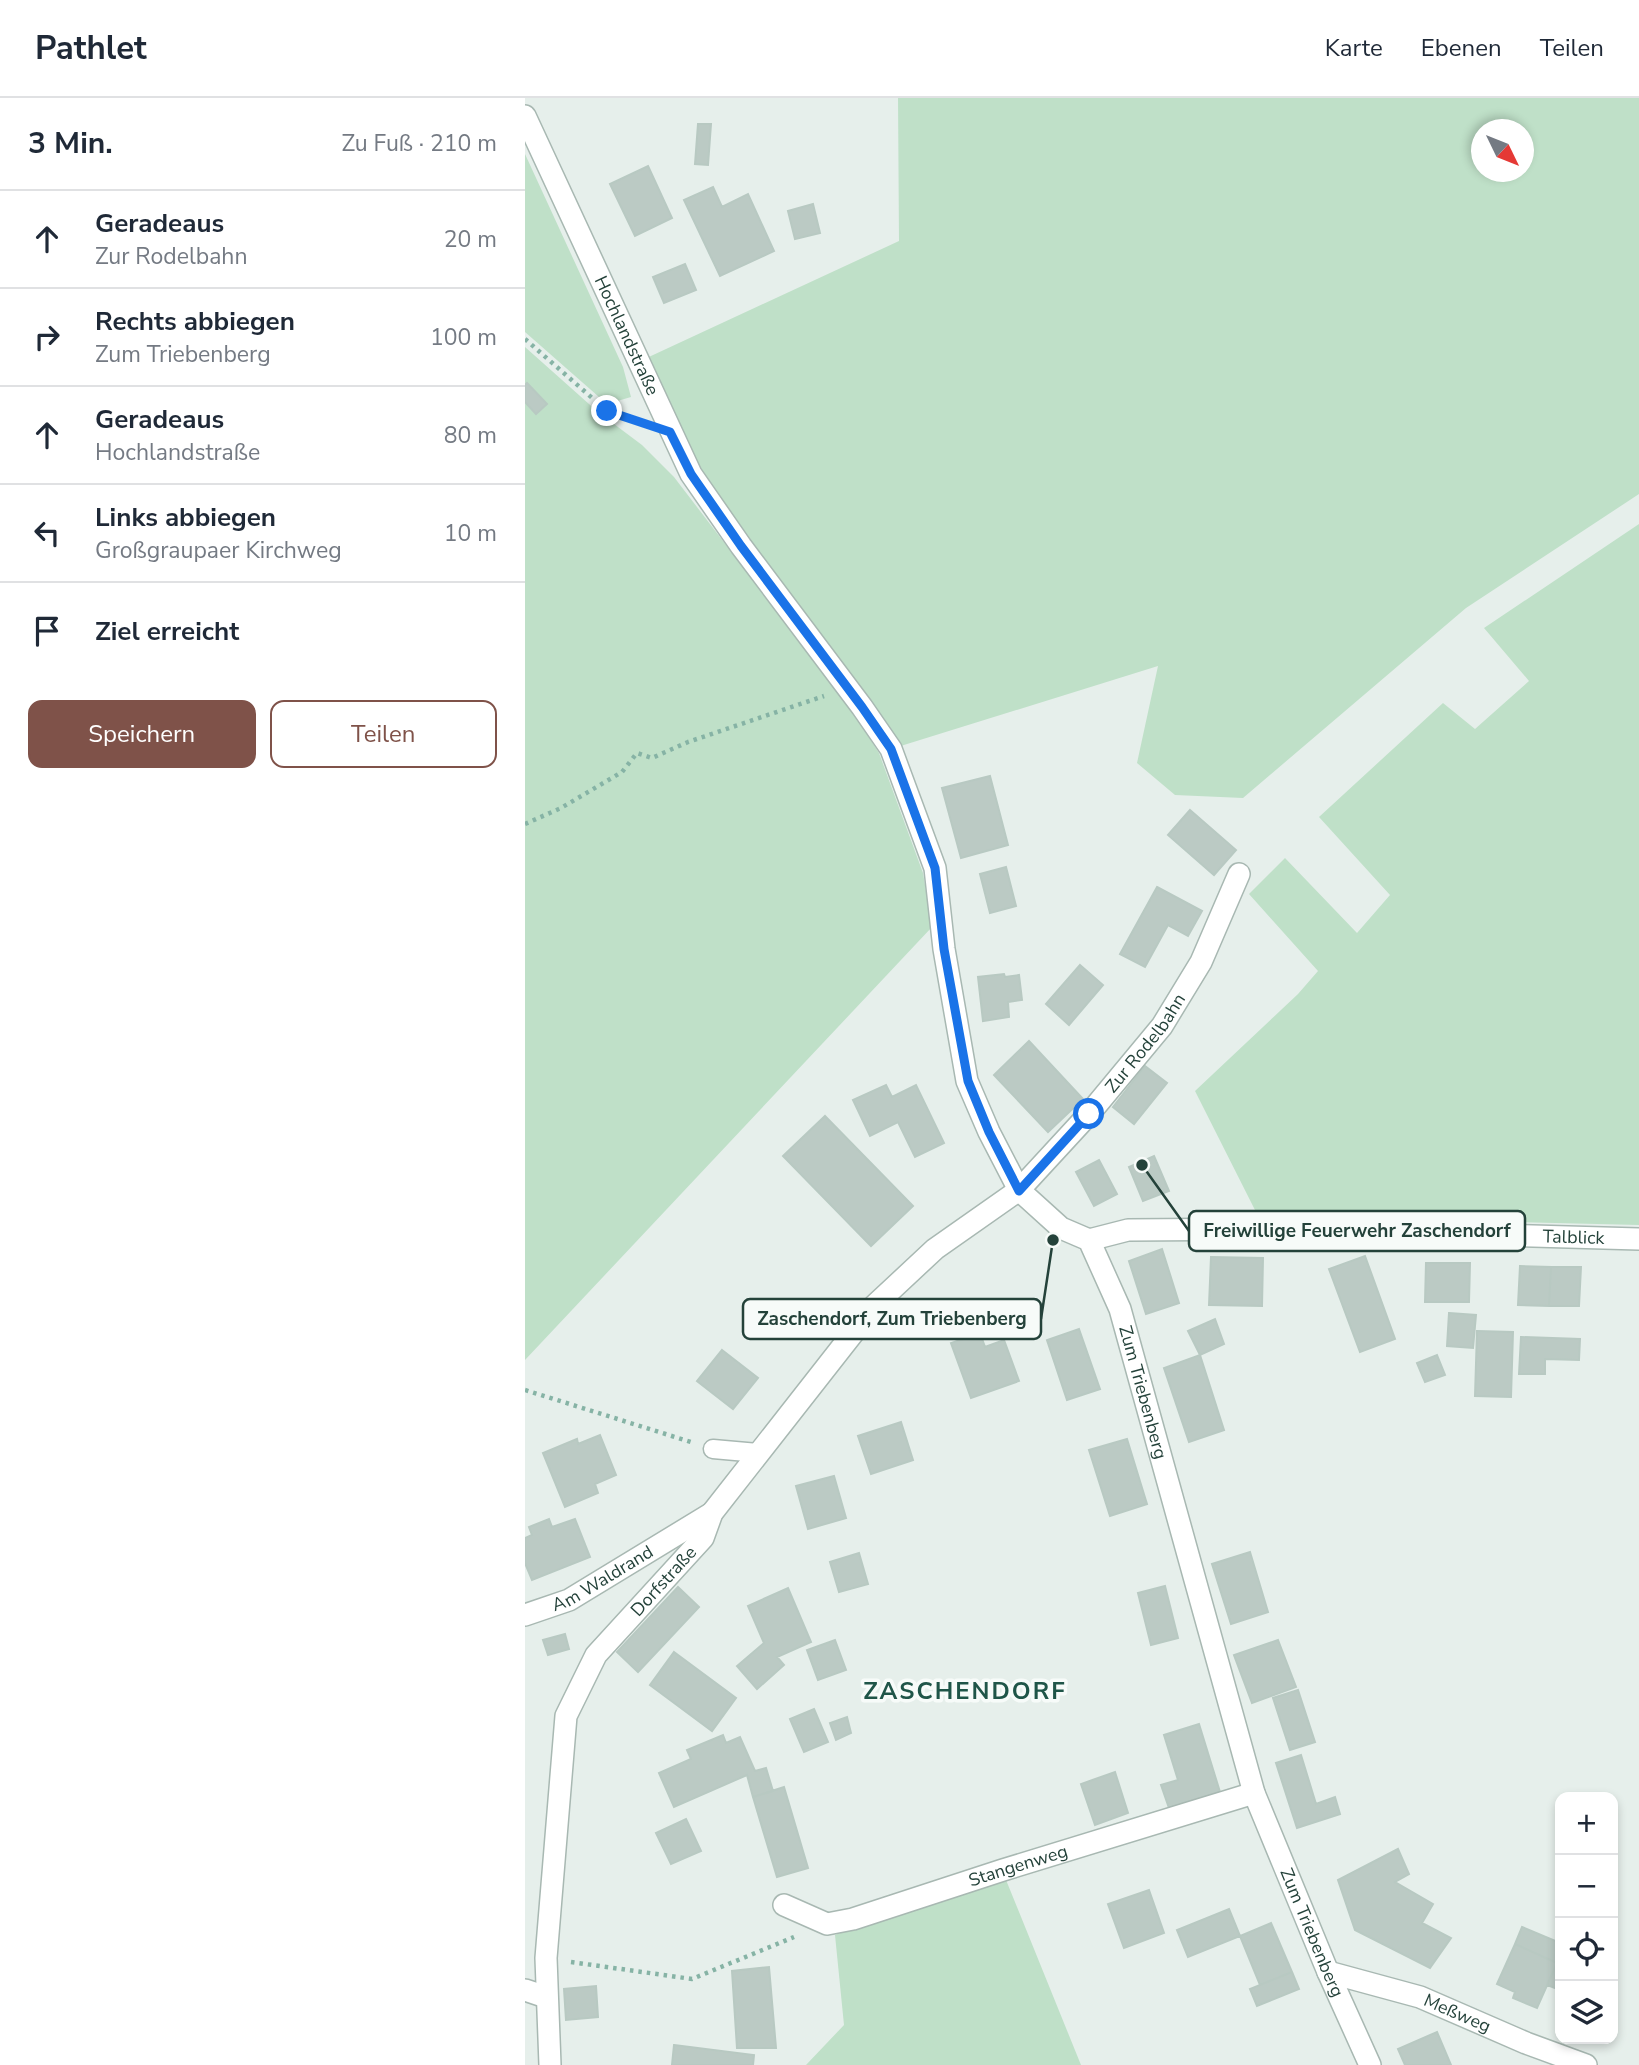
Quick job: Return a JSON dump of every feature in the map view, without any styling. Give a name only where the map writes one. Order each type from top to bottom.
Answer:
[{"type":"street","name":"Hochlandstraße","points":[[525,116],[691,474],[891,749],[935,868],[944,949],[968,1081],[989,1132],[1019,1191]]},
{"type":"street","name":"Zur Rodelbahn","points":[[1019,1191],[1089,1114],[1162,1026],[1201,961],[1239,874]]},
{"type":"street","points":[[1019,1191],[1061,1228],[1089,1240]]},
{"type":"street","name":"Dorfstraße","points":[[550,2065],[546,1958],[566,1716],[596,1655],[703,1538],[712,1513],[875,1305],[935,1249],[1019,1191]]},
{"type":"street","name":"Talblick","points":[[1089,1240],[1128,1230],[1290,1229],[1639,1239]]},
{"type":"street","name":"Zum Triebenberg","points":[[1089,1240],[1120,1309],[1254,1793],[1328,1972],[1370,2065]]},
{"type":"street","name":"Am Waldrand","points":[[525,1615],[569,1600],[712,1513]]},
{"type":"street","name":"Stangenweg","points":[[827,1924],[853,1919],[1254,1793]]},
{"type":"street","points":[[784,1905],[827,1924]]},
{"type":"street","name":"Meßweg","points":[[1328,1972],[1420,1997],[1526,2043],[1586,2065]]},
{"type":"street","points":[[525,1990],[546,1997]]},
{"type":"lane","points":[[713,1448],[758,1453]]},
{"type":"path","points":[[525,339],[607,411],[670,432]]},
{"type":"path","points":[[525,824],[561,808],[622,772],[637,753],[652,758],[688,742],[849,689]]},
{"type":"path","points":[[525,1390],[713,1448]]},
{"type":"path","points":[[546,1958],[692,1979],[827,1924]]},
{"type":"green space","points":[[898,98],[1639,98],[1639,494],[1466,608],[1243,798],[1175,795],[1137,763],[1158,666],[891,749],[741,546],[638,362],[899,241]]},
{"type":"green space","points":[[525,154],[623,367],[631,397],[607,404],[525,332]]},
{"type":"green space","points":[[525,347],[598,412],[642,445],[674,477],[847,703],[879,753],[923,873],[932,927],[525,1360]]},
{"type":"green space","points":[[1639,524],[1639,1225],[1258,1216],[1195,1091],[1298,994],[1318,971],[1249,894],[1285,858],[1357,933],[1390,895],[1319,817],[1443,703],[1475,729],[1529,681],[1484,628]]},
{"type":"green space","points":[[1004,1875],[1081,2065],[806,2065],[844,2025],[835,1935]]},
{"type":"building","points":[[698,124],[711,124],[708,165],[695,164]]},
{"type":"building","points":[[648,166],[672,218],[635,236],[610,184]]},
{"type":"building","points":[[713,187],[722,207],[748,194],[774,251],[720,276],[684,200]]},
{"type":"building","points":[[813,204],[820,233],[795,239],[788,211]]},
{"type":"building","points":[[685,264],[696,290],[664,303],[653,277]]},
{"type":"building","points":[[527,383],[547,404],[536,414],[525,402]]},
{"type":"building","points":[[990,776],[1008,845],[961,858],[942,788]]},
{"type":"building","points":[[1190,810],[1236,850],[1214,875],[1168,835]]},
{"type":"building","points":[[1006,867],[1016,906],[990,913],[980,874]]},
{"type":"building","points":[[1157,887],[1202,911],[1188,936],[1168,925],[1145,967],[1120,954]]},
{"type":"building","points":[[1080,965],[1103,985],[1069,1025],[1046,1004]]},
{"type":"building","points":[[1004,974],[1005,977],[1019,975],[1022,1000],[1008,1002],[1009,1017],[983,1021],[978,977]]},
{"type":"building","points":[[1029,1041],[1083,1099],[1048,1132],[994,1075]]},
{"type":"building","points":[[1145,1066],[1167,1083],[1134,1124],[1113,1107]]},
{"type":"building","points":[[886,1085],[892,1097],[916,1085],[944,1143],[915,1157],[898,1122],[870,1136],[853,1100]]},
{"type":"building","points":[[825,1116],[913,1206],[871,1246],[783,1156]]},
{"type":"building","points":[[1154,1156],[1169,1191],[1143,1201],[1129,1167]]},
{"type":"building","points":[[1099,1160],[1117,1194],[1094,1206],[1076,1172]]},
{"type":"building","points":[[1162,1249],[1179,1303],[1146,1314],[1129,1261]]},
{"type":"building","points":[[1365,1256],[1395,1339],[1360,1352],[1329,1269]]},
{"type":"building","points":[[1211,1257],[1263,1258],[1262,1306],[1209,1305]]},
{"type":"building","points":[[1426,1263],[1470,1263],[1469,1302],[1425,1302]]},
{"type":"building","points":[[1520,1266],[1551,1267],[1549,1306],[1518,1305]]},
{"type":"building","points":[[1551,1267],[1581,1267],[1579,1306],[1549,1306]]},
{"type":"building","points":[[1449,1313],[1476,1315],[1473,1348],[1447,1346]]},
{"type":"building","points":[[1215,1319],[1224,1344],[1200,1355],[1188,1331]]},
{"type":"building","points":[[1079,1329],[1100,1389],[1067,1400],[1047,1340]]},
{"type":"building","points":[[1477,1331],[1513,1332],[1511,1397],[1475,1396]]},
{"type":"building","points":[[980,1333],[985,1347],[1004,1340],[1019,1381],[971,1398],[951,1343]]},
{"type":"building","points":[[1521,1337],[1580,1339],[1579,1360],[1545,1359],[1545,1374],[1519,1374]]},
{"type":"building","points":[[722,1350],[758,1378],[733,1409],[697,1381]]},
{"type":"building","points":[[1200,1355],[1224,1430],[1189,1442],[1164,1368]]},
{"type":"building","points":[[1437,1355],[1445,1375],[1425,1382],[1417,1363]]},
{"type":"building","points":[[901,1422],[913,1460],[871,1474],[858,1436]]},
{"type":"building","points":[[600,1435],[616,1475],[595,1484],[598,1493],[565,1507],[543,1453],[577,1439],[578,1444]]},
{"type":"building","points":[[1127,1439],[1147,1504],[1110,1516],[1089,1450]]},
{"type":"building","points":[[834,1476],[846,1518],[808,1529],[796,1486]]},
{"type":"building","points":[[549,1519],[552,1527],[575,1519],[590,1557],[532,1580],[525,1563],[525,1538],[532,1535],[529,1527]]},
{"type":"building","points":[[1250,1552],[1268,1612],[1231,1624],[1212,1564]]},
{"type":"building","points":[[859,1553],[868,1584],[839,1592],[830,1562]]},
{"type":"building","points":[[1165,1586],[1178,1638],[1151,1645],[1138,1593]]},
{"type":"building","points":[[678,1587],[699,1607],[638,1672],[617,1652]]},
{"type":"building","points":[[788,1588],[811,1642],[777,1657],[784,1665],[757,1689],[737,1666],[764,1643],[748,1606]]},
{"type":"building","points":[[565,1634],[569,1649],[548,1655],[543,1640]]},
{"type":"building","points":[[835,1640],[846,1670],[818,1680],[807,1650]]},
{"type":"building","points":[[1278,1640],[1296,1687],[1252,1703],[1234,1655]]},
{"type":"building","points":[[674,1652],[736,1698],[712,1731],[650,1685]]},
{"type":"building","points":[[1298,1690],[1315,1742],[1290,1750],[1273,1698]]},
{"type":"building","points":[[814,1709],[828,1742],[804,1752],[790,1719]]},
{"type":"building","points":[[847,1717],[851,1733],[836,1740],[830,1723]]},
{"type":"building","points":[[1199,1724],[1220,1792],[1169,1808],[1161,1785],[1178,1780],[1164,1735]]},
{"type":"building","points":[[723,1735],[726,1743],[740,1737],[755,1771],[766,1768],[773,1791],[753,1797],[747,1775],[674,1807],[659,1773],[691,1759],[687,1750]]},
{"type":"building","points":[[1301,1755],[1316,1804],[1335,1797],[1340,1814],[1297,1828],[1276,1763]]},
{"type":"building","points":[[1115,1772],[1128,1813],[1095,1825],[1081,1784]]},
{"type":"building","points":[[784,1787],[808,1868],[777,1877],[753,1797]]},
{"type":"building","points":[[686,1819],[701,1851],[671,1864],[656,1833]]},
{"type":"building","points":[[1398,1849],[1409,1874],[1395,1882],[1433,1904],[1422,1923],[1451,1938],[1430,1968],[1355,1930],[1338,1880]]},
{"type":"building","points":[[1149,1890],[1164,1933],[1124,1948],[1108,1904]]},
{"type":"building","points":[[1229,1909],[1240,1936],[1188,1957],[1177,1930]]},
{"type":"building","points":[[1271,1923],[1292,1972],[1260,1985],[1240,1936]]},
{"type":"building","points":[[1522,1927],[1555,1941],[1555,1962],[1515,1944]]},
{"type":"building","points":[[1515,1944],[1555,1962],[1537,2008],[1513,1998],[1515,1992],[1497,1984]]},
{"type":"building","points":[[769,1967],[776,2048],[737,2048],[732,1971]]},
{"type":"building","points":[[1555,1967],[1555,1988],[1547,1985]]},
{"type":"building","points":[[1292,1972],[1299,1989],[1257,2006],[1250,1989]]},
{"type":"building","points":[[596,1986],[598,2017],[566,2020],[564,1989]]},
{"type":"building","points":[[1437,2032],[1451,2065],[1405,2065],[1398,2049]]},
{"type":"building","points":[[674,2045],[754,2055],[753,2065],[672,2065]]},
{"type":"place","name":"Freiwillige Feuerwehr Zaschendorf","points":[[1142,1165]]},
{"type":"place","name":"Zaschendorf, Zum Triebenberg","points":[[1053,1240]]},
{"type":"district","name":"ZASCHENDORF","points":[[965,1691]]},
{"type":"route","points":[[607,411],[670,432],[691,474],[741,546],[891,749],[935,868],[944,949],[968,1081],[989,1132],[1019,1191],[1089,1114]]}]
